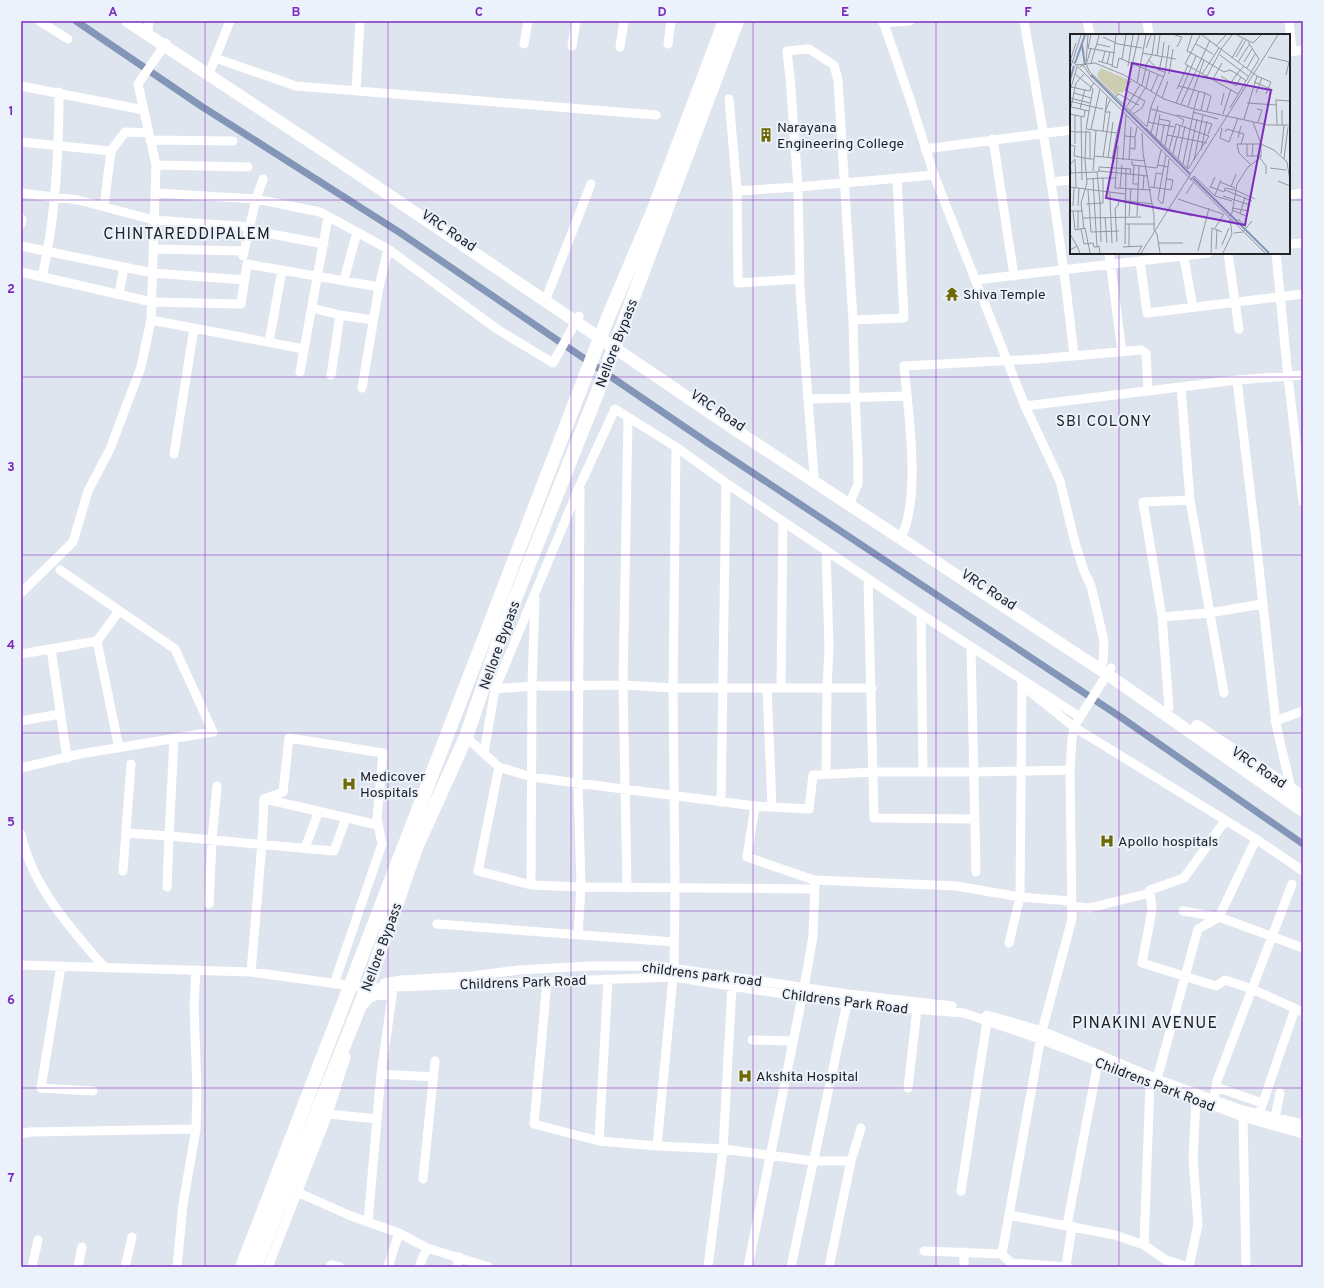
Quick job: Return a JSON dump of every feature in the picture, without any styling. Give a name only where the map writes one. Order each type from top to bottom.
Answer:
[{"type":"highway","name":"Nellore Bypass","points":[[242,1267],[352,986],[607,320],[654,209],[725,21]]},
{"type":"highway","name":"Nellore Bypass","points":[[255,1267],[367,988],[416,848],[466,737],[501,634],[598,391],[737,21]]},
{"type":"main road","points":[[127,21],[165,44],[578,318],[629,359],[901,536]]},
{"type":"main road","name":"VRC Road","points":[[135,21],[149,25],[165,44],[210,71],[547,296],[852,500],[901,536],[1169,708],[1288,793],[1303,797]]},
{"type":"main road","points":[[1107,668],[1288,793],[1303,811]]},
{"type":"street","points":[[39,21],[68,39]]},
{"type":"street","points":[[210,71],[230,21]]},
{"type":"street","points":[[356,90],[360,21]]},
{"type":"street","points":[[524,44],[528,21]]},
{"type":"street","points":[[572,46],[576,21]]},
{"type":"street","points":[[620,47],[624,21]]},
{"type":"street","points":[[668,44],[671,21]]},
{"type":"street","points":[[910,21],[883,22],[911,102],[934,175],[1025,406],[1060,481],[1075,543],[1084,571],[1091,586],[1104,641],[1107,668],[1099,686],[1074,727],[1070,770],[1072,919],[1041,1035],[1002,1254]]},
{"type":"street","points":[[1024,21],[1044,133],[1064,270],[1074,356]]},
{"type":"street","points":[[1087,21],[1090,34]]},
{"type":"street","points":[[1147,21],[1149,34]]},
{"type":"street","points":[[1289,21],[1290,34]]},
{"type":"street","points":[[1290,36],[1291,52],[1303,50]]},
{"type":"street","points":[[21,593],[74,542],[88,491],[110,449],[141,367],[151,320],[156,165],[138,84],[154,58],[165,44]]},
{"type":"street","points":[[814,475],[800,279],[798,187],[787,51],[809,49],[834,65],[838,80],[853,320],[854,398],[858,484],[852,500]]},
{"type":"street","points":[[214,58],[296,86],[656,115]]},
{"type":"street","points":[[21,86],[59,92],[144,110]]},
{"type":"street","points":[[42,277],[48,252],[59,146],[59,92]]},
{"type":"street","points":[[729,98],[737,191],[738,283],[800,279]]},
{"type":"street","points":[[925,150],[1070,130]]},
{"type":"street","points":[[104,206],[111,151],[125,132],[150,137],[233,141]]},
{"type":"street","points":[[993,140],[1014,276]]},
{"type":"street","points":[[21,142],[111,151]]},
{"type":"street","points":[[156,165],[248,167]]},
{"type":"street","points":[[737,191],[934,175]]},
{"type":"street","points":[[853,320],[904,318],[897,178]]},
{"type":"street","points":[[21,272],[152,302],[241,304],[247,264],[243,258],[244,251],[256,199],[263,179]]},
{"type":"street","points":[[1051,182],[1070,180]]},
{"type":"street","points":[[547,296],[591,184]]},
{"type":"street","points":[[21,193],[54,196],[104,206],[154,220],[250,228],[324,244]]},
{"type":"street","points":[[156,193],[256,199],[320,212],[388,249],[498,330],[553,363],[578,318]]},
{"type":"street","points":[[1290,195],[1303,193]]},
{"type":"street","points":[[300,372],[328,216]]},
{"type":"street","points":[[344,280],[357,232]]},
{"type":"street","points":[[1290,244],[1303,243]]},
{"type":"street","points":[[21,246],[152,273],[245,280]]},
{"type":"street","points":[[154,249],[244,251]]},
{"type":"street","points":[[362,388],[379,287],[388,249]]},
{"type":"street","points":[[1109,254],[1122,352]]},
{"type":"street","points":[[975,280],[1140,261],[1183,254],[1193,307]]},
{"type":"street","points":[[1228,254],[1239,329]]},
{"type":"street","points":[[1276,254],[1302,502]]},
{"type":"street","points":[[1140,261],[1147,313],[1303,294]]},
{"type":"street","points":[[247,264],[379,287]]},
{"type":"street","points":[[119,294],[124,267]]},
{"type":"street","points":[[269,342],[282,270]]},
{"type":"street","points":[[312,308],[340,315],[373,320]]},
{"type":"street","points":[[331,375],[340,315]]},
{"type":"street","points":[[151,320],[304,349]]},
{"type":"street","points":[[174,454],[194,328]]},
{"type":"street","points":[[901,536],[908,523],[912,479],[904,366],[1007,361],[1141,350],[1146,353],[1148,390]]},
{"type":"street","points":[[1025,406],[1237,380],[1303,375]]},
{"type":"street","points":[[1237,380],[1275,721],[1288,793]]},
{"type":"street","points":[[1181,387],[1190,500],[1224,693]]},
{"type":"street","points":[[808,399],[907,396]]},
{"type":"street","points":[[484,753],[495,688],[580,485],[615,409],[676,447],[783,522],[971,646],[1022,683],[1074,727],[1256,839],[1303,871]]},
{"type":"street","points":[[627,888],[623,685],[628,418]]},
{"type":"street","points":[[657,1146],[673,972],[674,942],[675,888],[673,796],[676,447]]},
{"type":"street","points":[[721,802],[726,483]]},
{"type":"street","points":[[578,934],[581,887],[578,784],[580,485]]},
{"type":"street","points":[[1169,708],[1162,616],[1143,502],[1190,500]]},
{"type":"street","points":[[781,688],[783,522]]},
{"type":"street","points":[[826,550],[829,647],[826,773]]},
{"type":"street","points":[[21,768],[119,748],[213,732],[175,649],[119,612],[60,570]]},
{"type":"street","points":[[868,579],[872,688],[874,818],[975,819]]},
{"type":"street","points":[[531,885],[532,686],[536,592]]},
{"type":"street","points":[[1162,616],[1209,613],[1262,604]]},
{"type":"street","points":[[21,654],[97,641],[119,612]]},
{"type":"street","points":[[922,614],[923,772]]},
{"type":"street","points":[[97,641],[119,748]]},
{"type":"street","points":[[971,646],[975,772],[976,872]]},
{"type":"street","points":[[51,649],[67,758]]},
{"type":"street","points":[[1022,683],[1082,714]]},
{"type":"street","points":[[1009,943],[1020,897],[1022,683]]},
{"type":"street","points":[[495,688],[623,685],[674,688],[872,688]]},
{"type":"street","points":[[767,688],[772,807]]},
{"type":"street","points":[[1275,721],[1303,711]]},
{"type":"street","points":[[21,721],[60,714]]},
{"type":"street","points":[[466,737],[499,767],[531,777],[721,802],[772,807],[809,809],[813,775],[826,773],[1070,770]]},
{"type":"street","points":[[264,799],[283,792],[289,738],[383,753],[377,819],[382,844],[334,984]]},
{"type":"street","points":[[167,887],[174,739]]},
{"type":"street","points":[[123,871],[131,764]]},
{"type":"street","points":[[499,767],[478,871],[531,885],[627,888],[815,885],[956,886],[1089,908],[1150,893],[1150,890],[1184,878],[1225,821]]},
{"type":"street","points":[[209,904],[212,840],[217,786]]},
{"type":"street","points":[[264,799],[378,825]]},
{"type":"street","points":[[251,972],[262,843],[264,799]]},
{"type":"street","points":[[755,806],[747,857],[815,885]]},
{"type":"street","points":[[305,848],[319,811]]},
{"type":"street","points":[[126,833],[334,850],[346,818]]},
{"type":"street","points":[[21,834],[25,853],[40,883],[60,914],[105,968]]},
{"type":"street","points":[[1144,1245],[1154,1081],[1198,929],[1219,917],[1256,839]]},
{"type":"street","points":[[1214,1099],[1216,1087],[1292,884]]},
{"type":"street","points":[[748,1267],[813,936],[815,885]]},
{"type":"street","points":[[1150,893],[1152,910],[1142,963],[1216,986],[1225,980],[1252,989],[1299,1010],[1258,1114]]},
{"type":"street","points":[[1183,911],[1219,917],[1303,948]]},
{"type":"street","points":[[437,924],[674,942]]},
{"type":"street","points":[[21,965],[251,972],[367,988]]},
{"type":"street","points":[[61,966],[41,1088],[93,1091]]},
{"type":"street","name":"childrens park road","points":[[367,988],[394,988],[590,966],[658,966],[673,972],[848,999],[961,1007],[1041,1035],[1116,1066],[1146,1074],[1154,1081]]},
{"type":"street","points":[[177,1267],[183,1204],[196,1129],[197,1091],[194,1006],[196,970]]},
{"type":"street","name":"Childrens Park Road","points":[[394,988],[608,979],[673,972],[732,986],[803,992]]},
{"type":"street","points":[[599,1141],[608,979]]},
{"type":"street","points":[[547,981],[534,1124],[599,1141],[657,1146],[723,1149],[813,1161],[851,1161]]},
{"type":"street","points":[[708,1267],[723,1149],[732,986]]},
{"type":"street","points":[[268,1267],[328,1114],[362,1009],[368,999],[394,988],[377,1118],[368,1222]]},
{"type":"street","points":[[790,1267],[848,999]]},
{"type":"street","name":"Childrens Park Road","points":[[848,999],[917,1009],[964,1013],[987,1021],[1041,1035],[1098,1062],[1116,1066],[1196,1100],[1243,1117],[1303,1134]]},
{"type":"street","points":[[908,1088],[917,1009]]},
{"type":"street","points":[[961,1191],[987,1021]]},
{"type":"street","points":[[752,1040],[793,1041]]},
{"type":"street","points":[[423,1179],[435,1062]]},
{"type":"street","points":[[924,1250],[1002,1254],[1011,1265],[1064,1266],[1069,1226],[1098,1062]]},
{"type":"street","points":[[382,1074],[433,1077]]},
{"type":"street","points":[[1154,1081],[1258,1114],[1302,1123]]},
{"type":"street","points":[[1216,1087],[1262,1103]]},
{"type":"street","points":[[1275,1118],[1280,1093]]},
{"type":"street","points":[[1009,1215],[1115,1235],[1144,1245],[1166,1260],[1189,1267],[1198,1224],[1194,1159],[1196,1100]]},
{"type":"street","points":[[328,1114],[377,1118]]},
{"type":"street","points":[[1243,1117],[1246,1267]]},
{"type":"street","points":[[829,1267],[851,1161],[861,1128]]},
{"type":"street","points":[[21,1134],[30,1132],[196,1129]]},
{"type":"street","points":[[297,1192],[368,1222],[400,1233],[427,1248],[489,1267]]},
{"type":"street","points":[[388,1267],[400,1233]]},
{"type":"street","points":[[125,1267],[132,1237]]},
{"type":"street","points":[[32,1267],[38,1240]]},
{"type":"street","points":[[78,1267],[82,1247]]},
{"type":"street","points":[[419,1267],[427,1248]]},
{"type":"street","points":[[964,1252],[964,1267]]},
{"type":"street","points":[[457,1267],[459,1257]]},
{"type":"street","points":[[330,1267],[331,1265],[340,1267]]},
{"type":"waterway","points":[[76,21],[201,106],[399,232],[711,445],[1119,716],[1303,844]]},
{"type":"place","name":"Narayana Engineering College","points":[[766,135]]},
{"type":"place","name":"Shiva Temple","points":[[952,294]]},
{"type":"place","name":"Medicover Hospitals","points":[[349,784]]},
{"type":"place","name":"Apollo hospitals","points":[[1107,841]]},
{"type":"place","name":"Akshita Hospital","points":[[745,1076]]},
{"type":"district","name":"CHINTAREDDIPALEM","points":[[187,233]]},
{"type":"district","name":"SBI COLONY","points":[[1104,421]]},
{"type":"district","name":"PINAKINI AVENUE","points":[[1145,1022]]}]
